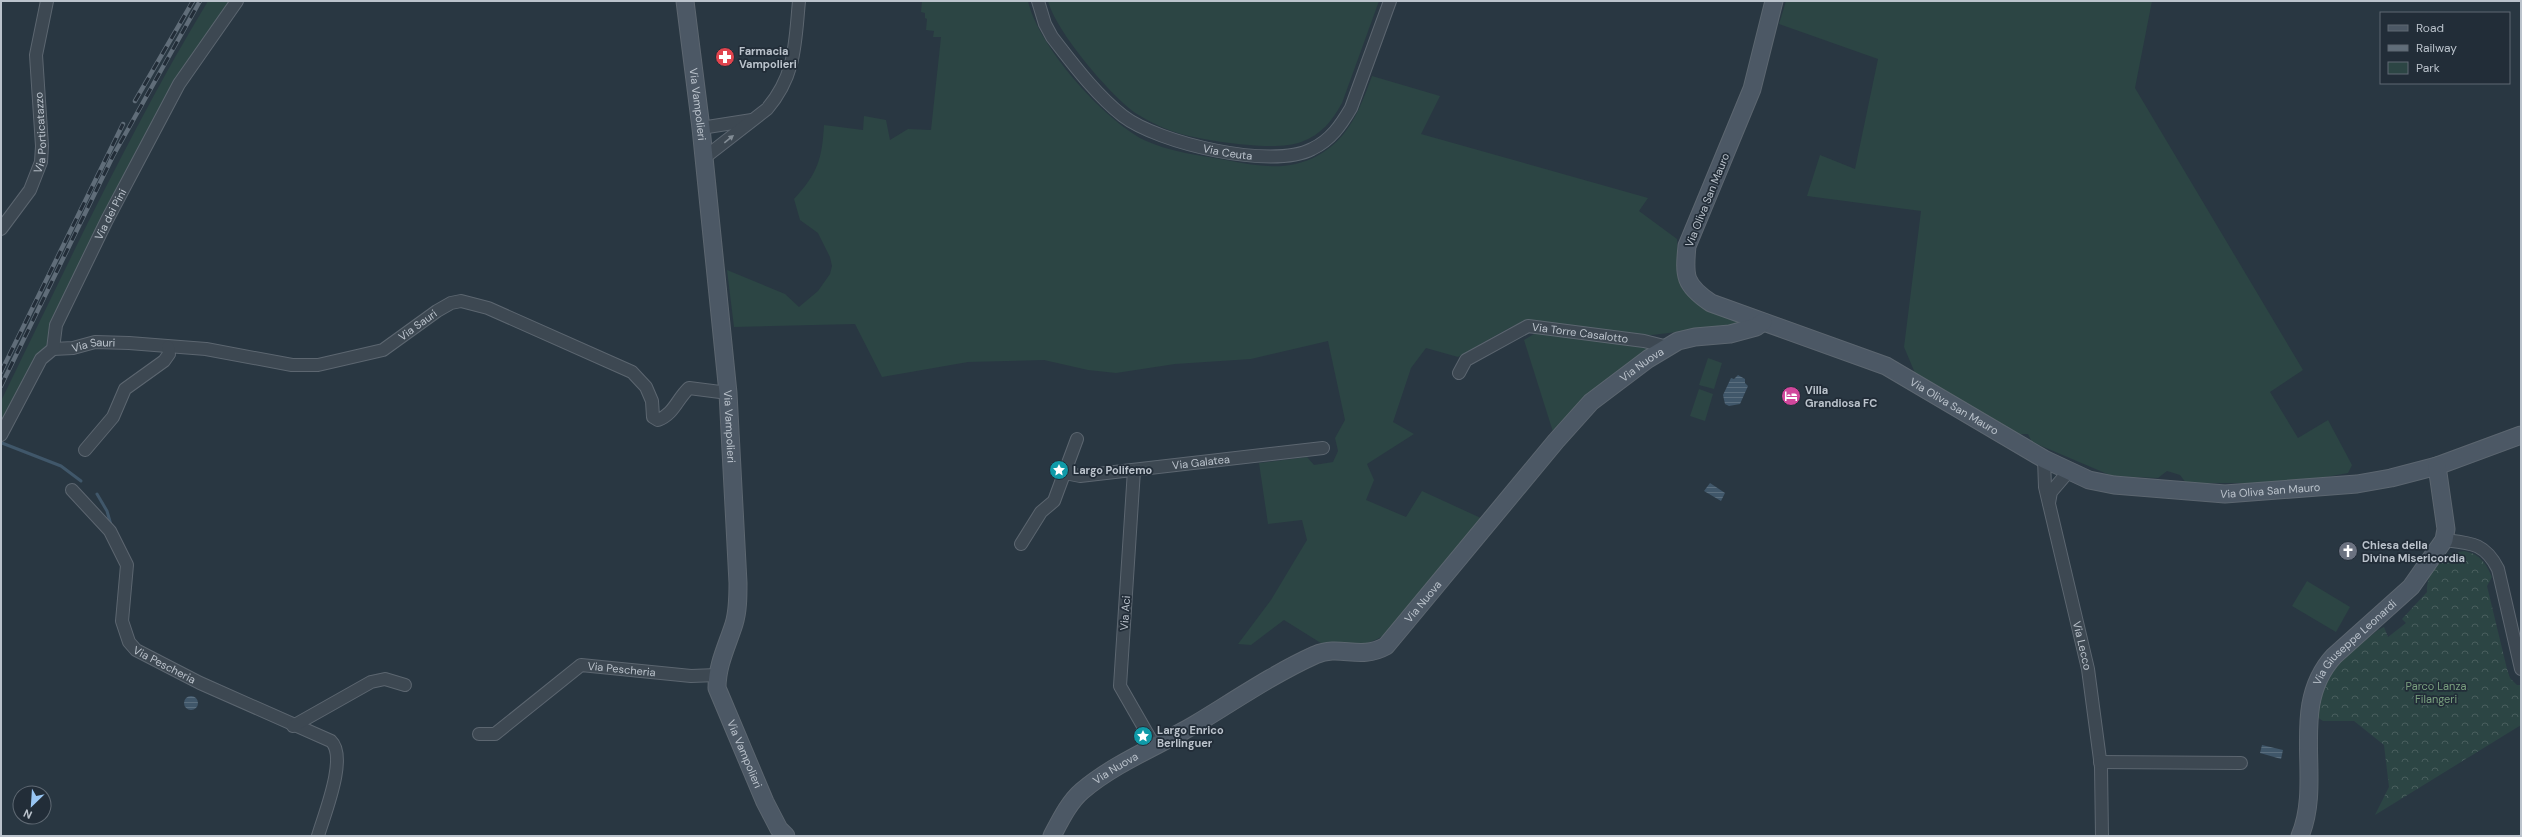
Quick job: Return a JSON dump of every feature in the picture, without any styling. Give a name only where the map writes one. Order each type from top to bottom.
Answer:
[{"type":"street","name":"Via Porticatazzo","points":[[1,229],[30,190],[41,162],[42,146],[36,55],[47,1]]},
{"type":"street","name":"Via dei Pini","points":[[53,348],[56,325],[107,220],[179,84],[237,1]]},
{"type":"street","name":"Via Vampolieri","points":[[685,1],[701,128],[728,393],[738,601],[734,624],[717,675],[717,688],[765,802],[778,829],[786,836]]},
{"type":"street","points":[[704,158],[776,99],[794,61],[799,1]]},
{"type":"street","name":"Via Ceuta","points":[[1038,1],[1045,24],[1052,37],[1123,116],[1149,132],[1168,140],[1265,158],[1283,157],[1311,150],[1325,142],[1338,128],[1351,108],[1390,1]]},
{"type":"street","name":"Via Oliva San Mauro","points":[[1774,1],[1752,89],[1687,246],[1684,269],[1691,287],[1710,303],[1886,366],[2044,459],[2089,480],[2114,485],[2225,494],[2357,484],[2391,478],[2437,466],[2521,435]]},
{"type":"street","points":[[701,128],[753,119]]},
{"type":"street","name":"Via Sauri","points":[[53,348],[73,348],[95,342],[206,349],[292,365],[318,365],[383,350],[436,311],[451,303],[461,301],[488,308],[632,372],[646,387],[652,401],[653,417],[658,420],[665,417],[675,407],[689,388],[728,393]]},
{"type":"street","name":"Via Nuova","points":[[1052,836],[1063,815],[1082,791],[1114,769],[1264,682],[1316,655],[1327,651],[1367,654],[1386,646],[1556,441],[1591,402],[1668,347],[1695,337],[1730,334],[1756,327],[1763,322]]},
{"type":"street","name":"Via Torre Casalotto","points":[[1459,373],[1466,360],[1528,326],[1644,341],[1668,347]]},
{"type":"street","points":[[85,450],[113,417],[125,389],[164,361],[169,354],[168,347]]},
{"type":"street","points":[[1,435],[40,359],[53,348]]},
{"type":"street","points":[[1021,544],[1041,512],[1054,501],[1077,439]]},
{"type":"street","name":"Via Galatea","points":[[1065,473],[1080,476],[1322,448]]},
{"type":"street","name":"Via Lecco","points":[[2044,459],[2043,469],[2049,504],[2088,669],[2100,762],[2102,836]]},
{"type":"street","points":[[2437,466],[2446,529],[2444,540],[2480,547],[2491,555],[2498,569],[2521,669]]},
{"type":"street","name":"Via Aci","points":[[1134,470],[1120,686],[1155,746]]},
{"type":"street","points":[[2049,504],[2051,492],[2069,471]]},
{"type":"street","name":"Via Pescheria","points":[[72,490],[110,530],[127,565],[122,615],[125,633],[129,642],[136,650],[200,683],[293,726],[331,741],[336,746],[338,758],[318,836]]},
{"type":"street","name":"Via Giuseppe Leonardi","points":[[2300,836],[2306,814],[2309,709],[2317,680],[2325,666],[2334,656],[2411,587],[2444,540]]},
{"type":"street","name":"Via Pescheria","points":[[479,734],[495,734],[581,665],[691,676],[717,675]]},
{"type":"street","points":[[293,726],[371,682],[385,679],[405,685]]},
{"type":"street","points":[[2100,762],[2241,763]]},
{"type":"green space","points":[[208,1],[230,1],[188,61],[49,347],[1,426],[1,401],[50,300],[152,99]]},
{"type":"green space","points":[[922,1],[1028,1],[1034,19],[1058,59],[1074,80],[1110,116],[1144,140],[1195,155],[1261,166],[1283,166],[1306,161],[1328,149],[1346,131],[1358,111],[1372,76],[1440,96],[1421,134],[1648,198],[1639,211],[1677,239],[1679,277],[1684,290],[1697,302],[1715,312],[1741,323],[1737,325],[1643,336],[1527,321],[1509,328],[1458,357],[1426,348],[1411,368],[1393,422],[1414,434],[1367,464],[1374,480],[1366,500],[1406,517],[1422,491],[1483,519],[1384,635],[1374,641],[1359,644],[1339,642],[1324,645],[1284,620],[1251,645],[1238,644],[1271,600],[1307,540],[1302,520],[1268,524],[1259,463],[1307,457],[1314,465],[1333,462],[1338,451],[1335,438],[1345,420],[1328,341],[1251,359],[1175,364],[1116,373],[1088,370],[1044,360],[968,362],[882,377],[855,324],[734,327],[727,270],[785,294],[799,307],[818,291],[830,274],[832,266],[830,257],[818,233],[800,220],[794,199],[814,173],[822,147],[824,125],[863,130],[864,116],[886,120],[890,140],[908,129],[931,130],[941,37],[933,37],[934,31],[926,30],[927,19],[925,18],[925,13],[921,12]]},
{"type":"green space","points":[[1048,1],[1379,1],[1342,103],[1325,127],[1301,142],[1290,145],[1259,146],[1193,137],[1164,128],[1137,114],[1113,93],[1085,62],[1061,28]]},
{"type":"green space","points":[[1786,1],[2152,1],[2135,88],[2303,370],[2270,392],[2298,438],[2328,420],[2352,465],[2348,473],[2293,483],[2186,483],[2180,475],[2167,471],[2158,478],[2112,476],[2032,442],[2028,434],[2019,434],[1915,373],[1904,347],[1921,211],[1807,196],[1820,155],[1855,169],[1878,59],[1779,24]]},
{"type":"green space","points":[[1545,332],[1648,348],[1624,374],[1554,435],[1524,340],[1534,334]]},
{"type":"green space","points":[[1708,358],[1722,363],[1714,389],[1699,385]]},
{"type":"green space","points":[[1699,389],[1713,394],[1705,421],[1690,416]]},
{"type":"green space","name":"Parco Lanza Filangeri","points":[[2464,551],[2474,554],[2482,560],[2492,577],[2487,586],[2507,669],[2510,678],[2517,685],[2521,685],[2521,725],[2375,815],[2389,787],[2384,745],[2354,721],[2323,721],[2317,717],[2320,691],[2342,659],[2378,630],[2384,627],[2388,637],[2406,623],[2402,619],[2427,592],[2429,577],[2438,561],[2446,555]]},
{"type":"green space","points":[[2307,581],[2350,607],[2336,632],[2292,606]]},
{"type":"water","points":[[1738,375],[1745,379],[1745,383],[1748,386],[1740,404],[1729,406],[1725,404],[1723,395],[1731,378],[1734,379]]},
{"type":"water","points":[[1710,483],[1725,493],[1721,501],[1704,491]]},
{"type":"water","points":[[188,696],[194,696],[198,700],[198,706],[194,710],[188,710],[184,706],[184,700]]},
{"type":"water","points":[[2262,745],[2283,750],[2281,759],[2260,753]]},
{"type":"waterway","points":[[2,443],[61,466],[81,481]]},
{"type":"waterway","points":[[97,494],[107,511],[111,525]]},
{"type":"railway","points":[[135,101],[193,1]]},
{"type":"railway","points":[[1,386],[113,156],[200,1]]},
{"type":"railway","points":[[1,372],[123,124]]},
{"type":"place","name":"Farmacia Vampolieri","points":[[725,57]]},
{"type":"place","name":"Villa Grandiosa FC","points":[[1791,396]]},
{"type":"place","name":"Largo Polifemo","points":[[1059,470]]},
{"type":"place","name":"Chiesa della Divina Misericordia","points":[[2348,551]]},
{"type":"place","name":"Largo Enrico Berlinguer","points":[[1143,736]]}]
